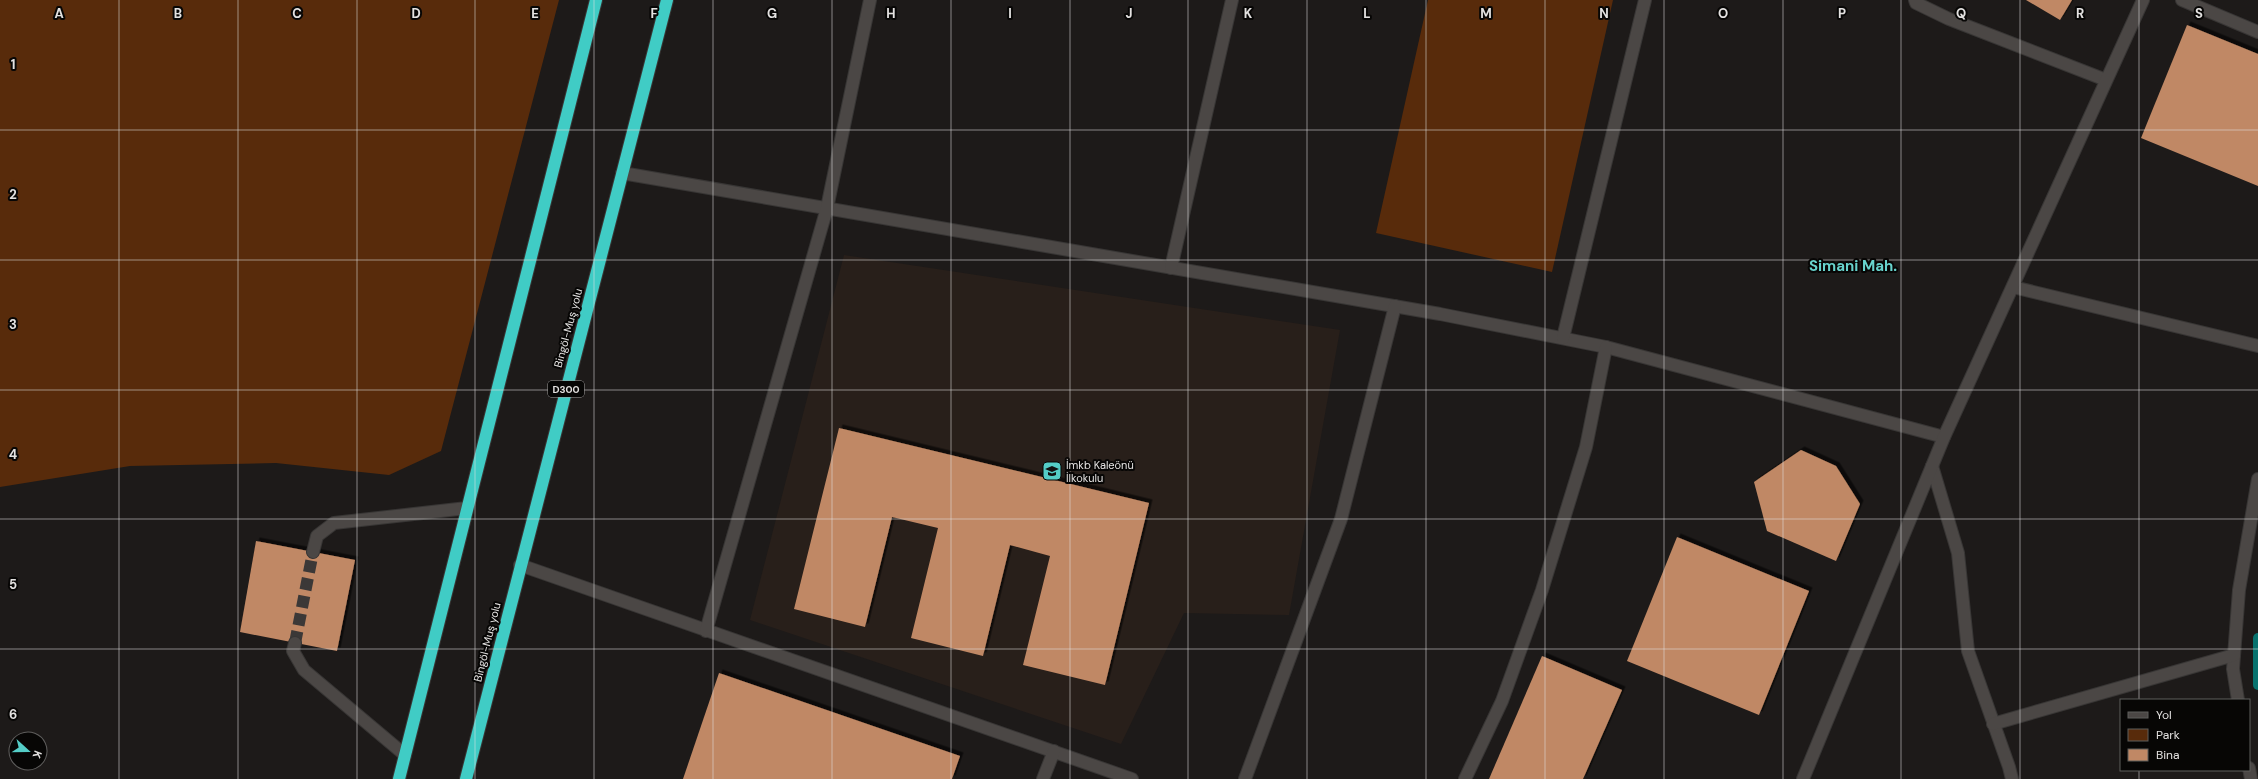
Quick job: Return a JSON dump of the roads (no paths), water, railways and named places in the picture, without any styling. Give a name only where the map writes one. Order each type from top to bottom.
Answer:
[{"type":"highway","points":[[399,779],[596,0]]},
{"type":"highway","name":"Bingöl-Muş yolu","points":[[466,779],[667,0]]},
{"type":"street","points":[[706,631],[827,208],[870,0]]},
{"type":"street","points":[[1171,268],[1232,0]]},
{"type":"street","points":[[1564,338],[1646,0]]},
{"type":"street","points":[[1915,0],[1916,3],[1949,19],[2106,80]]},
{"type":"street","points":[[1803,779],[1944,437],[2143,0]]},
{"type":"street","points":[[2182,0],[2258,32]]},
{"type":"street","points":[[622,173],[1396,306],[1564,338],[1606,347],[1944,437]]},
{"type":"street","points":[[2013,287],[2258,346]]},
{"type":"street","points":[[1245,779],[1341,519],[1396,306]]},
{"type":"street","points":[[1465,779],[1502,701],[1542,590],[1586,447],[1606,347]]},
{"type":"street","points":[[1932,466],[1958,553],[1968,651],[2009,766],[2012,779]]},
{"type":"street","points":[[2238,699],[2233,669],[2239,590],[2258,479]]},
{"type":"street","points":[[313,552],[317,536],[334,523],[468,508]]},
{"type":"street","points":[[520,565],[1132,779]]},
{"type":"street","points":[[295,643],[293,651],[304,670],[405,755]]},
{"type":"street","points":[[1993,724],[2234,655]]},
{"type":"street","points":[[1043,779],[1054,751]]},
{"type":"waterway","points":[[2258,638],[2258,685]]},
{"type":"tunnel","points":[[295,643],[313,552]]},
{"type":"place","name":"İmkb Kaleönü İlkokulu","points":[[1052,471]]},
{"type":"district","name":"Simani Mah.","points":[[1853,266]]}]
